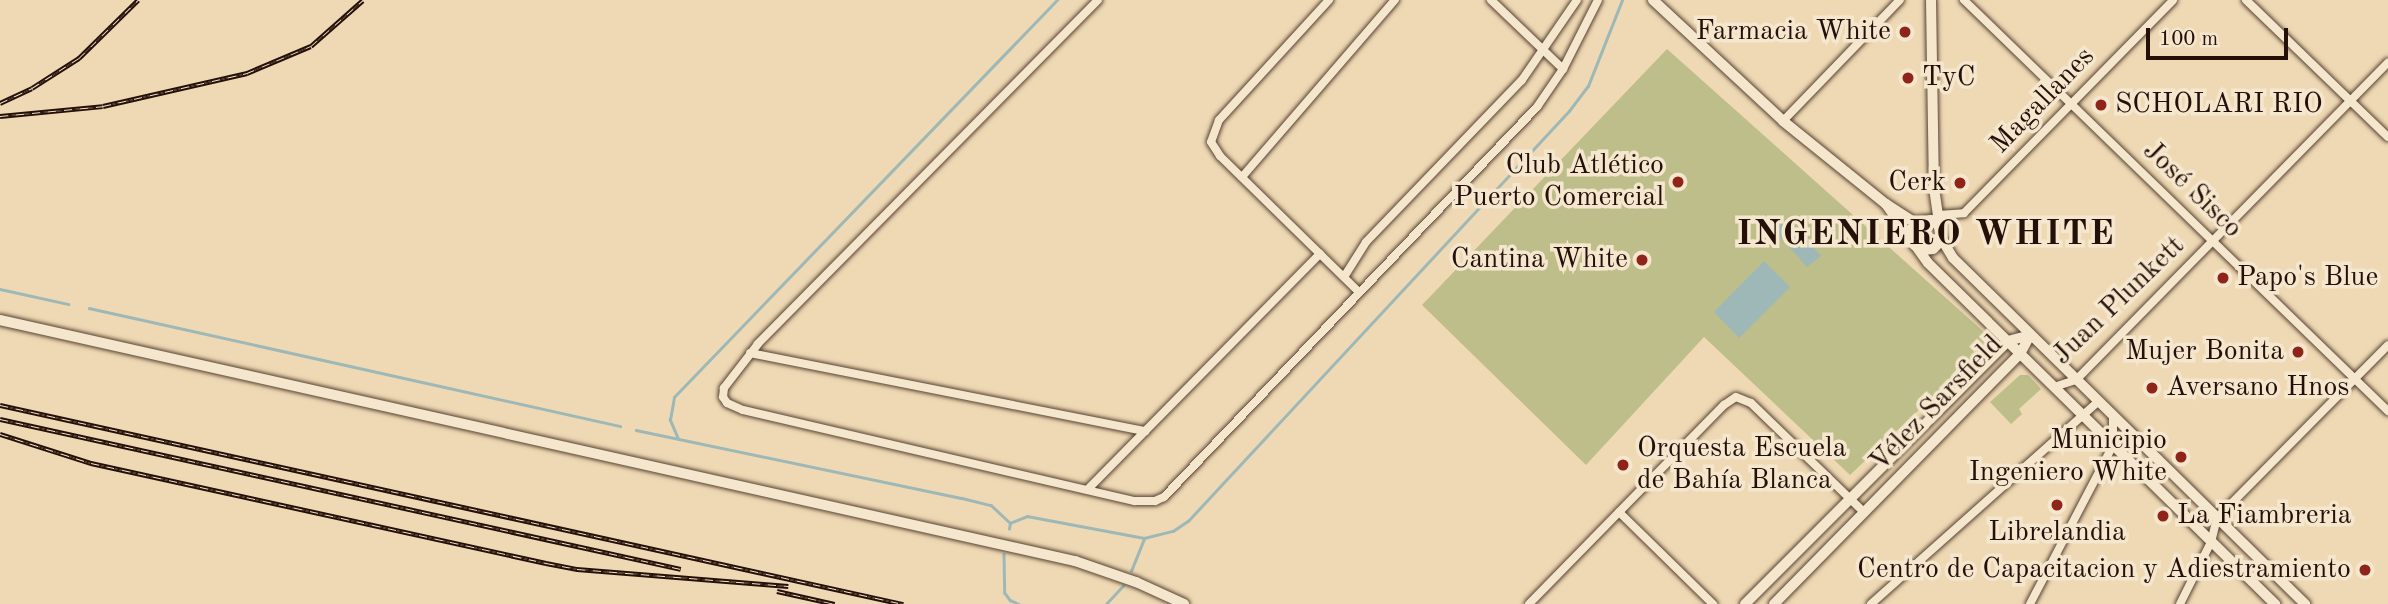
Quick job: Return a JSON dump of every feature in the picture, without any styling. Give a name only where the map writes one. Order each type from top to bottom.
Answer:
[{"type":"main road","points":[[1653,0],[1783,121],[1886,204],[1917,222],[1931,220],[1941,234]]},
{"type":"main road","points":[[1931,0],[1934,188],[1941,234],[1948,253],[2305,604]]},
{"type":"main road","points":[[1913,242],[1911,231],[1930,204],[1934,188]]},
{"type":"main road","points":[[1886,204],[1913,242],[2020,354],[2275,604]]},
{"type":"main road","points":[[1913,242],[1928,250],[1936,246],[1941,234]]},
{"type":"main road","points":[[0,320],[1075,561],[1136,582],[1184,604]]},
{"type":"main road","name":"Vélez Sarsfield","points":[[1745,604],[2008,341],[2030,335]]},
{"type":"main road","name":"Vélez Sarsfield","points":[[1774,604],[2020,354],[2030,335]]},
{"type":"street","points":[[1098,0],[750,353],[724,388],[723,397],[734,407],[1145,502],[1164,497],[1537,107],[1563,69],[1597,1]]},
{"type":"street","points":[[1329,0],[1212,131],[1213,148],[1359,292]]},
{"type":"street","points":[[1242,177],[1395,0]]},
{"type":"street","points":[[1491,0],[1563,69]]},
{"type":"street","points":[[1344,277],[1366,242],[1522,80],[1577,0]]},
{"type":"street","points":[[1783,121],[1900,0]]},
{"type":"street","name":"José Sisco","points":[[1964,0],[2388,411]]},
{"type":"street","name":"Magallanes","points":[[1938,215],[1957,216],[1965,213],[2173,0]]},
{"type":"street","points":[[2246,0],[2388,137]]},
{"type":"street","name":"Juan Plunkett","points":[[2054,387],[2076,380],[2388,62]]},
{"type":"street","points":[[1089,488],[1320,254]]},
{"type":"street","points":[[2180,604],[2211,542],[2217,518],[2388,345]]},
{"type":"street","points":[[750,353],[1145,431]]},
{"type":"street","points":[[1529,604],[1724,405],[1736,397],[1751,403],[1864,513]]},
{"type":"street","points":[[1871,604],[2098,402]]},
{"type":"street","points":[[2030,604],[2113,445],[2113,416]]},
{"type":"street","points":[[1619,512],[1713,604]]},
{"type":"green space","name":"Club Atlético Puerto Comercial","points":[[1667,49],[1993,340],[1850,475],[1704,337],[1586,465],[1422,305]]},
{"type":"green space","points":[[2020,375],[2028,375],[2041,389],[2019,409],[2022,414],[2011,424],[1990,402]]},
{"type":"water","points":[[1788,218],[1821,256],[1807,267],[1774,230]]},
{"type":"water","points":[[1764,261],[1790,287],[1739,338],[1714,312]]},
{"type":"waterway","points":[[678,439],[670,420],[674,397],[1057,0]]},
{"type":"waterway","points":[[1009,529],[1010,523],[1027,516],[1144,538],[1173,531],[1188,521],[1569,111],[1588,86],[1622,0]]},
{"type":"waterway","points":[[0,289],[68,304]]},
{"type":"waterway","points":[[89,308],[620,426]]},
{"type":"waterway","points":[[636,430],[991,505],[1010,523]]},
{"type":"waterway","points":[[1131,571],[1144,538]]},
{"type":"waterway","points":[[1004,554],[1005,593],[1010,600],[1019,604]]},
{"type":"waterway","points":[[1106,604],[1123,586]]},
{"type":"railway","points":[[0,103],[32,88],[79,58],[138,0]]},
{"type":"railway","points":[[0,116],[103,106],[247,73],[311,46],[363,0]]},
{"type":"railway","points":[[0,405],[903,604]]},
{"type":"railway","points":[[0,419],[681,569]]},
{"type":"railway","points":[[0,434],[91,463],[577,569],[788,586]]},
{"type":"railway","points":[[777,591],[835,604]]},
{"type":"place","name":"Farmacia White","points":[[1905,32]]},
{"type":"place","name":"TyC","points":[[1908,78]]},
{"type":"place","name":"SCHOLARI RIO","points":[[2101,105]]},
{"type":"place","name":"Club Atlético Puerto Comercial","points":[[1678,182]]},
{"type":"place","name":"Cerk","points":[[1960,183]]},
{"type":"place","name":"Cantina White","points":[[1642,260]]},
{"type":"place","name":"Papo's Blue","points":[[2223,278]]},
{"type":"place","name":"Mujer Bonita","points":[[2298,352]]},
{"type":"place","name":"Aversano Hnos","points":[[2152,388]]},
{"type":"place","name":"Municipio Ingeniero White","points":[[2181,457]]},
{"type":"place","name":"Orquesta Escuela de Bahía Blanca","points":[[1623,465]]},
{"type":"place","name":"Librelandia","points":[[2057,505]]},
{"type":"place","name":"La Fiambreria","points":[[2163,516]]},
{"type":"place","name":"Centro de Capacitacion y Adiestramiento","points":[[2365,570]]},
{"type":"district","name":"INGENIERO WHITE","points":[[1926,235]]}]
